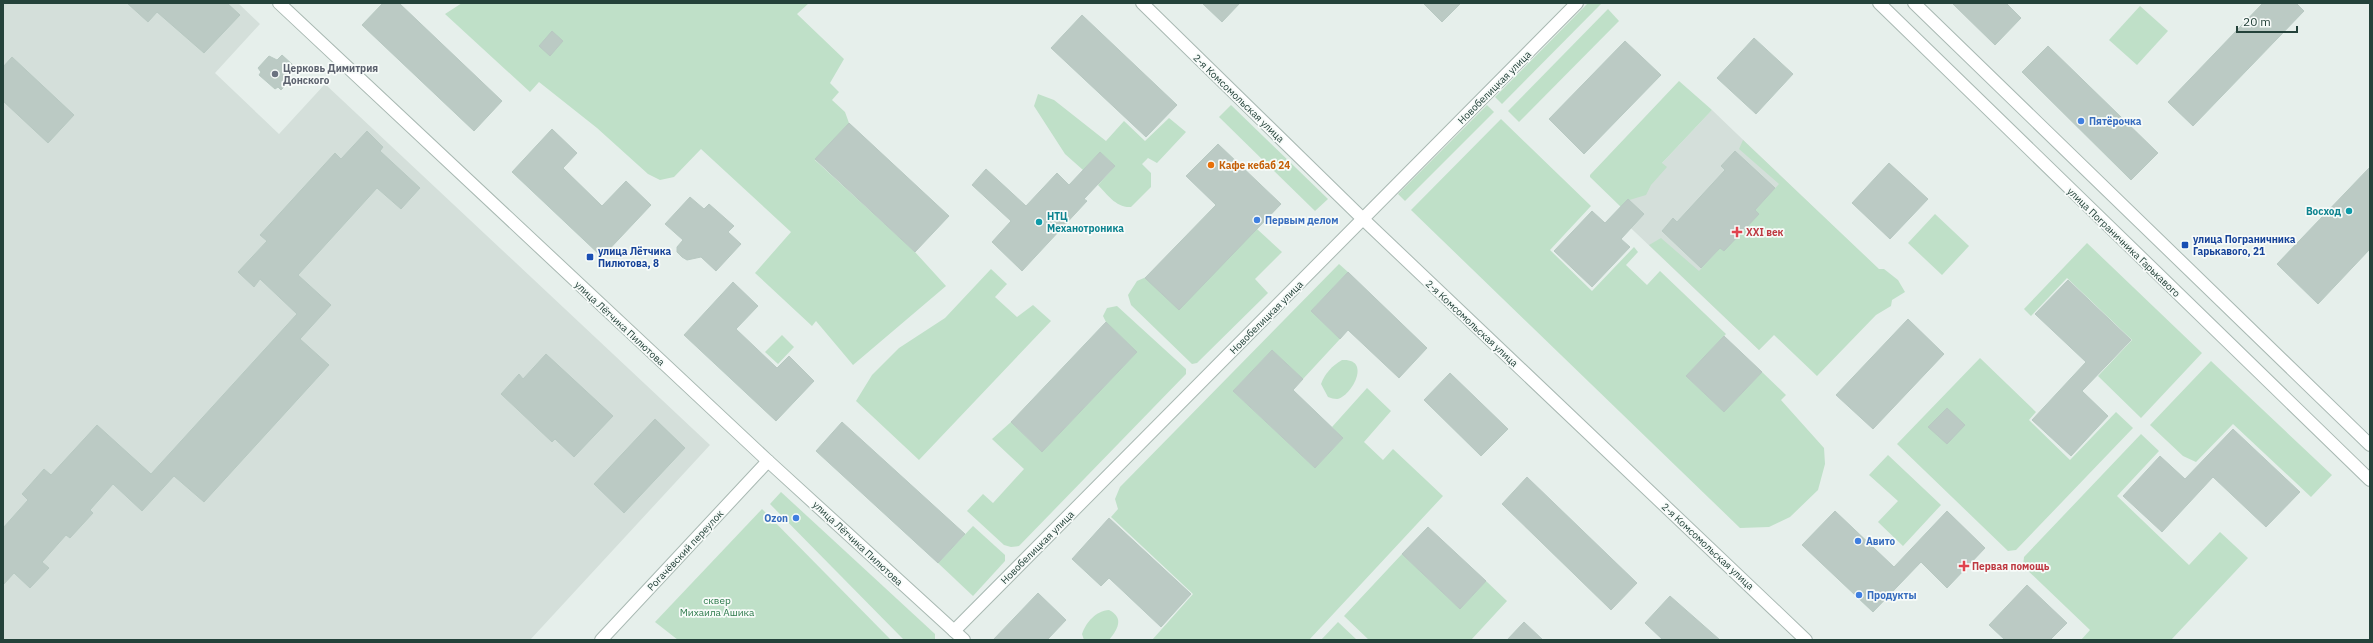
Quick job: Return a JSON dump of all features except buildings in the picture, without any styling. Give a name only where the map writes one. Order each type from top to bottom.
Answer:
[{"type":"street","name":"улица Лётчика Пилютова","points":[[279,3],[768,461],[964,640]]},
{"type":"street","name":"2-я Комсомольская улица","points":[[1142,3],[1363,219],[1806,640]]},
{"type":"street","name":"Новобелицкая улица","points":[[954,631],[1577,3]]},
{"type":"street","name":"улица Пограничника Гарькавого","points":[[1879,3],[2370,480]]},
{"type":"street","points":[[1914,3],[2370,445]]},
{"type":"street","name":"Рогачёвский переулок","points":[[601,640],[768,461]]},
{"type":"shaded area","points":[[3,3],[238,3],[260,24],[215,73],[279,134],[325,84],[710,445],[530,640],[3,640]]},
{"type":"shaded area","name":"XXI век","points":[[1712,110],[1879,270],[1794,314],[1759,350],[1615,213]]},
{"type":"green space","points":[[462,3],[809,3],[797,14],[844,59],[830,83],[839,92],[832,100],[845,112],[849,123],[815,160],[915,252],[946,286],[853,365],[816,321],[812,326],[755,273],[791,232],[701,149],[674,177],[660,180],[648,174],[597,128],[539,82],[530,92],[445,14]]},
{"type":"green space","points":[[1588,3],[1602,3],[1502,104],[1495,97]]},
{"type":"green space","points":[[2140,6],[2168,31],[2137,65],[2109,40]]},
{"type":"green space","points":[[1608,9],[1619,21],[1519,122],[1508,111]]},
{"type":"green space","points":[[1679,81],[1712,110],[1662,163],[1667,167],[1651,185],[1646,195],[1626,201],[1621,207],[1590,177],[1590,175]]},
{"type":"green space","points":[[1038,94],[1054,100],[1106,141],[1124,121],[1145,141],[1169,118],[1186,132],[1157,163],[1148,158],[1142,164],[1151,173],[1151,187],[1131,207],[1126,207],[1112,200],[1098,185],[1115,166],[1100,152],[1083,170],[1065,154],[1034,106]]},
{"type":"green space","points":[[1231,105],[1328,199],[1315,211],[1219,117]]},
{"type":"green space","points":[[1487,105],[1494,112],[1405,201],[1398,194]]},
{"type":"green space","points":[[1501,119],[1591,206],[1550,250],[1592,291],[1634,247],[1638,252],[1626,265],[1647,285],[1660,271],[1726,334],[1686,376],[1724,412],[1762,372],[1786,395],[1781,400],[1824,448],[1825,464],[1818,490],[1790,517],[1769,527],[1740,528],[1411,210]]},
{"type":"green space","points":[[1743,140],[1879,269],[1884,269],[1898,280],[1905,292],[1892,300],[1891,306],[1876,315],[1817,376],[1774,335],[1759,350],[1649,245],[1661,238],[1699,271],[1720,248],[1724,251],[1759,214],[1755,210],[1779,184],[1739,149]]},
{"type":"green space","points":[[1935,214],[1969,246],[1942,275],[1908,243]]},
{"type":"green space","points":[[1257,229],[1282,252],[1255,279],[1268,293],[1197,363],[1192,364],[1131,305],[1128,295],[1137,281]]},
{"type":"green space","points":[[2087,243],[2202,353],[2141,418],[2098,376],[2132,340],[2067,278],[2031,316],[2024,309]]},
{"type":"green space","points":[[1339,264],[1348,272],[1311,311],[1340,339],[1303,379],[1272,350],[1233,391],[1315,468],[1343,438],[1332,427],[1367,388],[1391,411],[1364,442],[1383,460],[1393,449],[1443,496],[1309,640],[1152,640],[1193,594],[1111,517],[1118,509],[1115,499],[1120,487]]},
{"type":"green space","points":[[991,269],[1007,284],[995,297],[1017,317],[1033,305],[1051,321],[919,460],[856,401],[872,375],[899,348],[945,318]]},
{"type":"green space","points":[[1117,306],[1186,369],[1186,374],[1019,546],[1011,547],[1004,545],[967,511],[983,494],[993,503],[1024,469],[992,439],[1011,422],[1042,452],[1137,352],[1106,322],[1103,316],[1107,308]]},
{"type":"green space","points":[[782,335],[794,347],[778,364],[765,352]]},
{"type":"green space","points":[[1980,358],[2036,412],[2029,420],[2070,460],[2116,412],[2133,428],[2016,550],[2008,551],[1897,444]]},
{"type":"green space","points":[[1342,360],[1351,361],[1356,365],[1358,371],[1353,385],[1348,391],[1343,396],[1334,399],[1328,397],[1321,384],[1329,370]]},
{"type":"green space","points":[[2211,361],[2332,475],[2311,497],[2233,424],[2196,462],[2183,456],[2150,425]]},
{"type":"green space","points":[[2141,434],[2159,451],[2117,496],[2189,565],[2220,532],[2248,558],[2171,640],[2081,640],[2090,630],[2023,566],[2024,557]]},
{"type":"green space","points":[[1888,455],[1941,505],[1903,546],[1878,522],[1898,501],[1869,475]]},
{"type":"green space","points":[[781,492],[935,634],[935,640],[904,640],[770,504]]},
{"type":"green space","name":"сквер Михаила Ашика","points":[[762,509],[891,640],[678,640],[655,622]]},
{"type":"green space","points":[[973,526],[1005,555],[1005,561],[973,596],[938,563]]},
{"type":"green space","points":[[1402,554],[1460,609],[1486,581],[1507,601],[1471,640],[1369,640],[1344,616]]},
{"type":"green space","points":[[1109,610],[1117,617],[1118,624],[1115,632],[1109,640],[1084,640],[1082,634],[1089,621],[1100,612]]},
{"type":"green space","points":[[1338,622],[1357,640],[1321,640]]},
{"type":"place","name":"Церковь Димитрия Донского","points":[[275,74]]},
{"type":"place","name":"Пятёрочка","points":[[2081,121]]},
{"type":"place","name":"Кафе кебаб 24","points":[[1211,165]]},
{"type":"place","name":"Восход","points":[[2349,211]]},
{"type":"place","name":"Первым делом","points":[[1257,220]]},
{"type":"place","name":"НТЦ Механотроника","points":[[1039,222]]},
{"type":"place","name":"XXI век","points":[[1737,232]]},
{"type":"place","name":"улица Пограничника Гарькавого, 21","points":[[2185,245]]},
{"type":"place","name":"улица Лётчика Пилютова, 8","points":[[590,257]]},
{"type":"place","name":"Ozon","points":[[796,518]]},
{"type":"place","name":"Авито","points":[[1858,541]]},
{"type":"place","name":"Первая помощь","points":[[1964,566]]},
{"type":"place","name":"Продукты","points":[[1859,595]]}]
